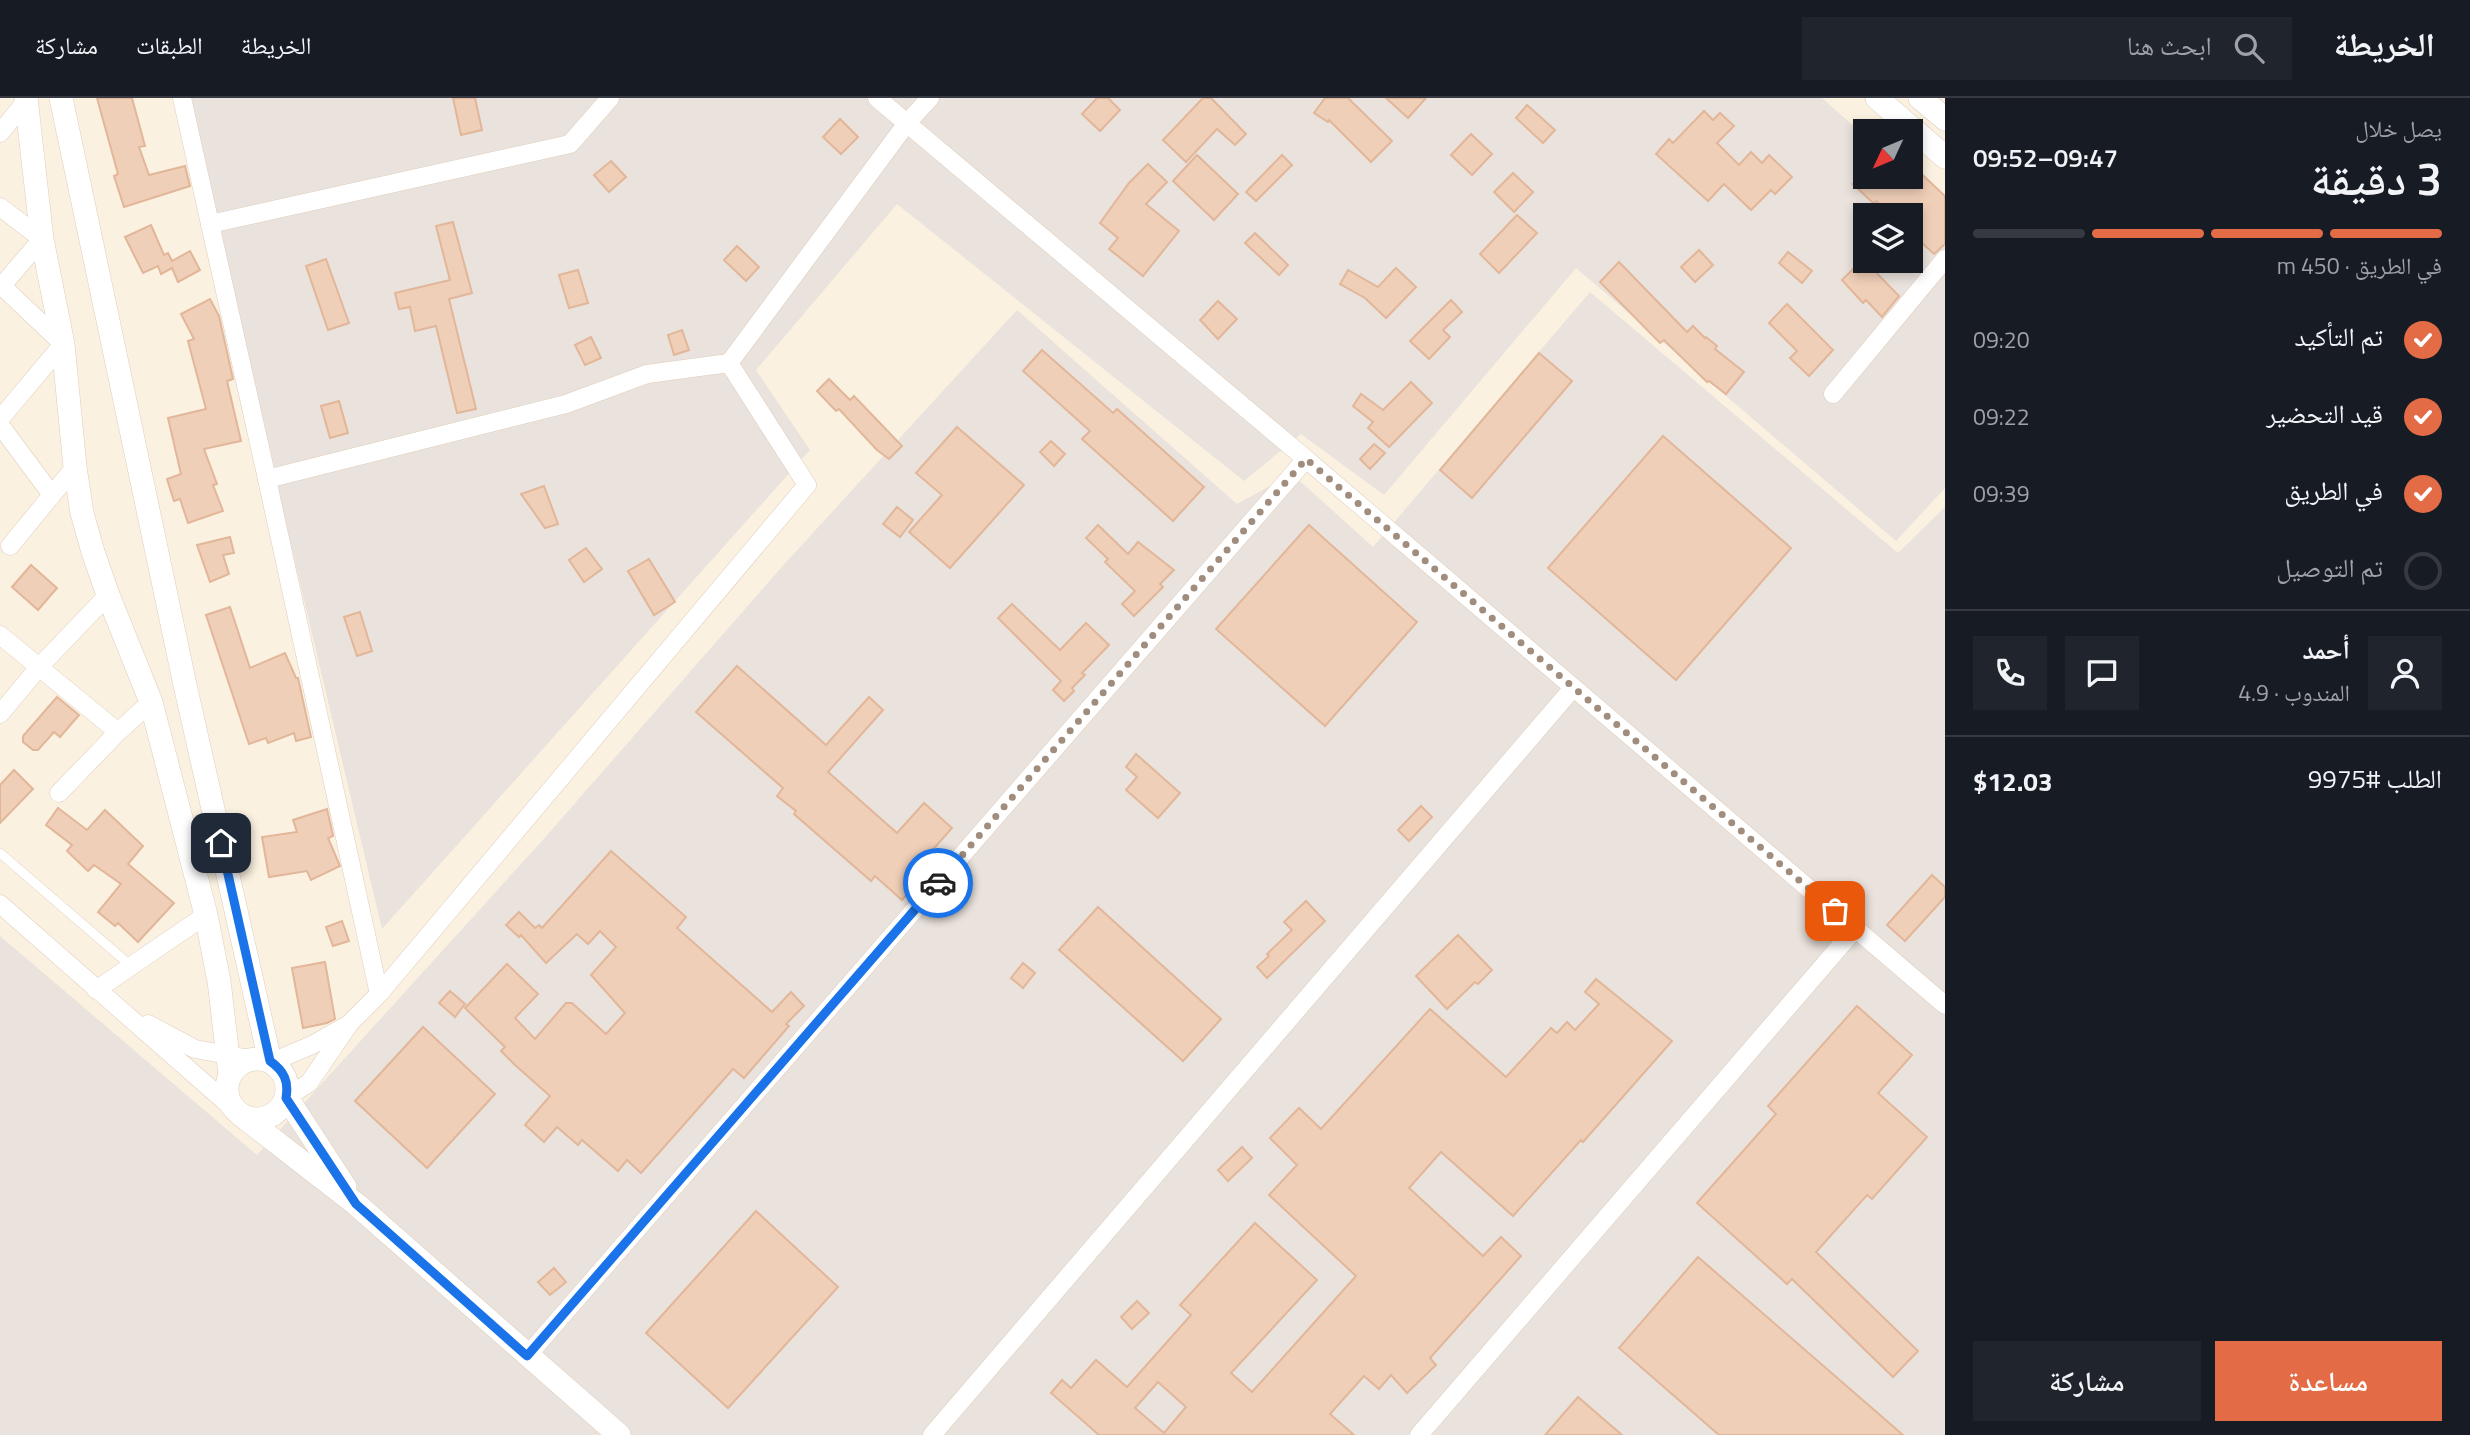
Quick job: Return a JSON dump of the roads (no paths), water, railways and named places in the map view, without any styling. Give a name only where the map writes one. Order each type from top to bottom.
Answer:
[{"type":"street","points":[[61,98],[185,685],[262,1027],[250,1063],[227,1094],[238,1113],[259,1120],[268,1118],[282,1107],[287,1098],[286,1077],[250,1063],[186,1046],[102,996]]},
{"type":"street","points":[[182,98],[379,994]]},
{"type":"street","points":[[209,224],[570,144],[610,98]]},
{"type":"street","points":[[877,98],[1306,459],[1945,1005]]},
{"type":"street","points":[[267,479],[566,404],[647,374],[729,363],[907,123],[930,98]]},
{"type":"street","points":[[1877,98],[1945,157]]},
{"type":"street","points":[[1920,98],[1945,119]]},
{"type":"street","points":[[26,99],[42,239],[62,345],[82,513],[108,596],[151,702],[206,915],[225,1030],[250,1063]]},
{"type":"street","points":[[0,133],[26,99]]},
{"type":"street","points":[[0,207],[42,239]]},
{"type":"street","points":[[42,239],[1,287],[62,345]]},
{"type":"street","points":[[1833,394],[1945,259]]},
{"type":"street","points":[[0,419],[62,345]]},
{"type":"street","points":[[287,1098],[309,1083],[350,1023],[379,994],[807,485],[729,363]]},
{"type":"street","points":[[0,425],[52,495]]},
{"type":"street","points":[[527,1356],[1306,459]]},
{"type":"street","points":[[10,546],[75,467]]},
{"type":"street","points":[[0,714],[40,666],[108,596]]},
{"type":"street","points":[[0,635],[118,732]]},
{"type":"street","points":[[932,1435],[1573,688]]},
{"type":"street","points":[[59,793],[151,702]]},
{"type":"street","points":[[0,905],[238,1113],[356,1204],[619,1435]]},
{"type":"street","points":[[102,996],[130,965],[206,915]]},
{"type":"street","points":[[1419,1435],[1855,929]]},
{"type":"street","points":[[250,1063],[312,1045],[350,1023]]},
{"type":"street","points":[[225,1030],[235,1039],[248,1040],[254,1038],[262,1027]]},
{"type":"street","points":[[287,1098],[356,1204]]},
{"type":"lane","points":[[0,853],[130,965]]}]
